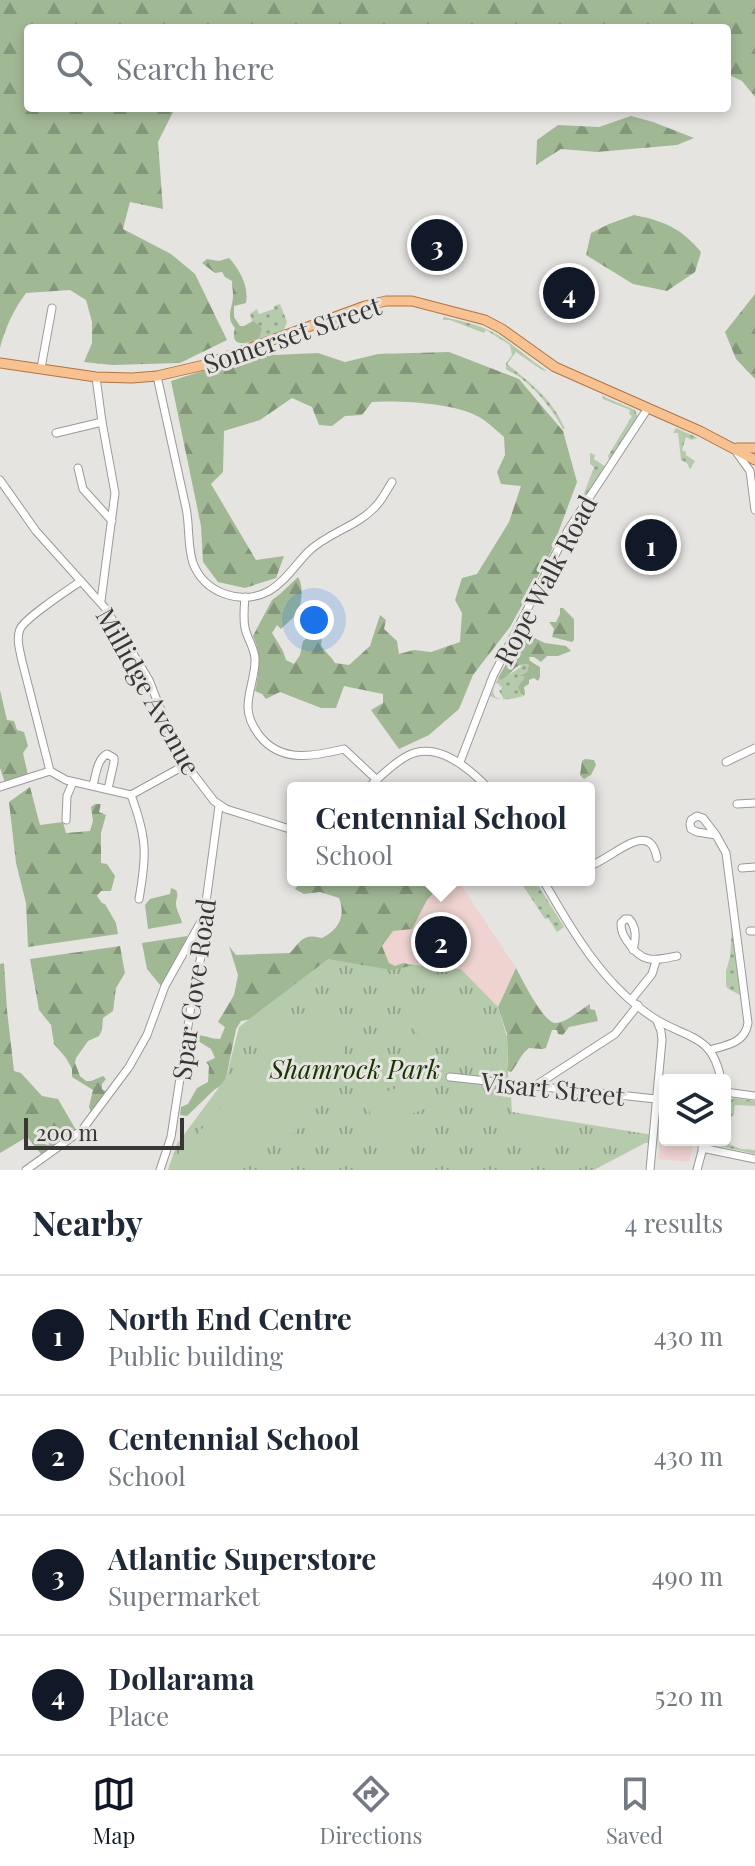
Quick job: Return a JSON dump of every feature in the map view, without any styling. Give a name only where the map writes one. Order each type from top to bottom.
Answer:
[{"type":"main road","name":"Somerset Street","points":[[0,361],[96,377],[157,376],[204,365],[365,306],[400,300],[485,320],[555,367],[755,460]]},
{"type":"main road","points":[[733,448],[755,448]]},
{"type":"street","points":[[37,367],[52,308]]},
{"type":"street","points":[[157,376],[187,513],[192,561],[200,577],[213,589],[228,596],[245,597],[275,587],[317,543],[373,509],[392,482]]},
{"type":"street","points":[[96,377],[115,487],[101,601]]},
{"type":"street","name":"Rope Walk Road","points":[[460,762],[493,676],[568,530],[648,408]]},
{"type":"street","points":[[56,433],[102,422]]},
{"type":"street","points":[[733,448],[750,471],[755,510]]},
{"type":"street","points":[[78,468],[83,489],[112,521]]},
{"type":"street","name":"Millidge Avenue","points":[[0,480],[36,531],[101,601],[143,668],[183,762],[219,806]]},
{"type":"street","points":[[50,771],[22,661],[19,632],[25,622],[81,581]]},
{"type":"street","points":[[245,597],[244,626],[255,660],[248,711],[259,735],[274,748],[292,756],[318,755],[344,749],[377,780]]},
{"type":"street","points":[[726,762],[755,748]]},
{"type":"street","points":[[375,782],[400,761],[416,753],[436,753],[460,762],[482,782]]},
{"type":"street","points":[[93,785],[99,762],[107,754],[114,758],[108,789]]},
{"type":"street","points":[[0,787],[50,771],[73,782],[131,795],[178,769],[183,762]]},
{"type":"street","points":[[66,820],[67,796],[73,782]]},
{"type":"street","points":[[131,795],[146,850],[139,899]]},
{"type":"street","points":[[737,804],[755,803]]},
{"type":"street","points":[[219,806],[287,828]]},
{"type":"street","name":"Spar Cove Road","points":[[160,1170],[171,1137],[204,941],[219,806]]},
{"type":"street","points":[[710,1050],[737,1041],[745,1033],[748,1020],[728,863],[716,835]]},
{"type":"street","points":[[595,865],[637,841],[652,845],[657,858]]},
{"type":"street","points":[[742,868],[755,867]]},
{"type":"street","points":[[547,886],[593,960],[656,1019],[700,1040],[710,1050],[719,1074]]},
{"type":"street","points":[[26,1170],[82,1130],[129,1067],[147,1035],[165,986],[205,915]]},
{"type":"street","points":[[633,950],[643,958],[656,961],[677,956]]},
{"type":"street","points":[[535,1086],[613,1035],[652,974],[656,961]]},
{"type":"street","points":[[745,996],[755,995]]},
{"type":"street","points":[[656,1019],[662,1036],[661,1074]]},
{"type":"street","name":"Visart Street","points":[[450,1077],[656,1099]]},
{"type":"street","points":[[650,1170],[659,1092]]},
{"type":"street","points":[[731,1093],[755,1096]]},
{"type":"street","points":[[697,1170],[703,1146]]},
{"type":"street","points":[[711,1146],[755,1159]]},
{"type":"shaded area","points":[[440,886],[462,886],[516,968],[498,1007],[461,969],[403,963],[395,966],[388,963],[381,947],[393,931],[412,928],[427,900]]},
{"type":"shaded area","points":[[659,1146],[693,1146],[689,1162],[658,1159]]},
{"type":"green space","points":[[0,0],[755,0],[755,97],[742,81],[731,76],[731,24],[24,24],[24,112],[173,112],[158,142],[163,209],[130,202],[123,229],[171,254],[195,274],[227,340],[180,363],[112,365],[84,362],[92,343],[92,322],[86,300],[70,290],[26,293],[10,319],[0,348]]},
{"type":"green space","points":[[631,116],[694,138],[677,145],[597,152],[561,149],[536,165],[537,140],[558,125],[599,127]]},
{"type":"green space","points":[[634,215],[663,223],[686,237],[701,252],[695,272],[667,291],[633,284],[586,255],[591,233]]},
{"type":"green space","points":[[229,258],[240,273],[246,290],[246,303],[234,306],[234,317],[240,326],[253,321],[262,328],[259,338],[245,343],[235,339],[235,328],[230,320],[232,281],[222,272],[215,273],[202,263],[207,259],[219,261]]},
{"type":"green space","points":[[755,294],[755,379],[736,359],[725,332]]},
{"type":"green space","points":[[280,304],[287,322],[284,330],[256,340],[256,324],[250,314],[257,309],[259,314],[274,309]]},
{"type":"green space","points":[[444,317],[476,325],[494,333],[547,371],[516,352],[507,364],[547,400],[565,429],[534,389],[506,369],[506,363],[512,355],[510,345],[486,330],[484,333],[443,320]]},
{"type":"green space","points":[[270,349],[274,355],[318,353],[345,362],[378,354],[449,352],[519,379],[563,431],[577,482],[551,552],[510,627],[473,675],[459,709],[429,735],[399,749],[371,710],[383,703],[383,694],[344,686],[336,708],[321,708],[280,692],[266,699],[255,691],[259,657],[253,636],[272,600],[298,577],[301,589],[299,612],[281,629],[277,625],[272,633],[286,660],[294,664],[303,641],[313,631],[312,609],[319,611],[324,623],[321,645],[335,663],[349,665],[370,646],[380,615],[386,620],[384,629],[397,641],[399,654],[414,650],[431,652],[460,642],[462,613],[455,600],[462,578],[477,574],[509,522],[521,486],[501,484],[497,472],[505,455],[504,437],[486,421],[469,412],[427,404],[372,402],[362,415],[345,416],[332,426],[319,425],[312,407],[292,398],[260,420],[224,431],[223,472],[211,484],[256,560],[284,556],[276,578],[245,588],[218,582],[203,562],[201,526],[171,381]]},
{"type":"green space","points":[[602,396],[635,410],[638,418],[610,461],[608,456],[632,416],[630,410]]},
{"type":"green space","points":[[676,428],[698,438],[691,440],[686,437],[682,450],[695,461],[690,469],[681,460],[678,433],[673,433]]},
{"type":"green space","points":[[590,453],[606,467],[580,504],[594,467],[590,464]]},
{"type":"green space","points":[[560,608],[574,619],[572,642],[552,637],[554,629],[549,622],[556,622]]},
{"type":"green space","points":[[524,633],[545,643],[566,646],[571,651],[547,656],[541,662],[529,657],[540,667],[540,677],[538,681],[534,678],[529,680],[524,687],[524,696],[518,687],[525,677],[520,675],[527,672],[529,665],[520,665],[505,678],[498,678]]},
{"type":"green space","points":[[524,664],[530,666],[527,672],[521,674],[525,677],[520,685],[524,696],[504,699],[499,690],[502,686],[495,685],[498,678],[503,679],[522,666],[517,668],[517,665]]},
{"type":"green space","points":[[0,690],[7,720],[14,721],[17,730],[24,732],[28,746],[23,753],[28,775],[5,783],[0,768]]},
{"type":"green space","points":[[585,759],[594,760],[596,765],[591,775],[584,779],[580,775]]},
{"type":"green space","points":[[30,787],[40,825],[63,822],[66,833],[90,831],[93,821],[91,807],[101,804],[99,812],[106,815],[101,833],[101,863],[107,864],[115,876],[111,891],[101,891],[97,896],[116,923],[118,934],[28,947],[26,903],[16,863],[9,802]]},
{"type":"green space","points":[[298,886],[440,886],[427,900],[412,929],[393,931],[382,946],[389,963],[395,966],[403,963],[415,965],[405,976],[241,1021],[236,1029],[225,1083],[187,1116],[180,1115],[181,1107],[188,1104],[197,1088],[208,1082],[209,1066],[206,1062],[215,1058],[211,1049],[198,1041],[196,1035],[220,1039],[225,1027],[218,1022],[234,995],[238,975],[229,946],[236,955],[290,953],[303,939],[328,935],[340,921],[342,910],[339,898],[320,892],[304,894],[295,889]]},
{"type":"green space","points":[[523,886],[539,886],[564,927],[557,932],[548,918],[545,919]]},
{"type":"green space","points":[[171,888],[177,892],[176,906],[182,923],[148,929],[145,905],[150,899],[170,894]]},
{"type":"green space","points":[[732,928],[740,995],[726,985]]},
{"type":"green space","points":[[187,936],[186,944],[161,986],[147,969],[142,943]]},
{"type":"green space","points":[[120,946],[125,973],[116,988],[113,1011],[103,1018],[99,1036],[88,1041],[75,1063],[80,1076],[86,1081],[103,1076],[106,1079],[102,1089],[107,1092],[91,1112],[89,1107],[93,1090],[72,1077],[72,1069],[66,1058],[54,1044],[51,1025],[39,1010],[30,959]]},
{"type":"green space","name":"Shamrock Park","points":[[328,959],[392,970],[415,965],[461,969],[498,1007],[507,1037],[512,1112],[653,1135],[652,1143],[645,1143],[594,1170],[168,1170],[177,1144],[226,1078],[239,1027]]},
{"type":"green space","points":[[4,963],[14,1071],[21,1073],[42,1096],[58,1099],[76,1130],[42,1155],[27,1137],[0,1153],[0,964]]},
{"type":"green space","points":[[516,968],[534,1000],[551,1021],[564,1021],[590,1004],[598,1021],[569,1027],[563,1035],[552,1030],[546,1048],[529,1048],[511,1072],[508,1071],[507,1034],[498,1007]]},
{"type":"green space","points":[[447,983],[489,1024],[469,1039],[448,1045],[428,1040],[408,1024],[440,985]]},
{"type":"green space","points":[[327,1003],[335,1005],[340,1012],[345,1074],[339,1084],[310,1077],[281,1058],[268,1044],[263,1025],[290,1019]]},
{"type":"green space","points":[[266,1054],[321,1103],[292,1136],[236,1087]]},
{"type":"green space","points":[[423,1079],[433,1106],[411,1114],[421,1142],[385,1154],[365,1099]]},
{"type":"green space","points":[[228,1099],[262,1129],[225,1170],[192,1170],[177,1157]]},
{"type":"green space","points":[[732,1099],[755,1101],[755,1106],[735,1105],[731,1117]]},
{"type":"green space","points":[[518,1123],[562,1129],[561,1136],[565,1143],[516,1138]]},
{"type":"green space","points":[[720,1146],[755,1150],[755,1154]]},
{"type":"green space","points":[[375,1161],[428,1170],[374,1170]]},
{"type":"place","name":"Atlantic Superstore","points":[[437,245]]},
{"type":"place","name":"Dollarama","points":[[569,293]]},
{"type":"place","name":"North End Centre","points":[[651,545]]},
{"type":"place","name":"Centennial School","points":[[441,942]]}]
